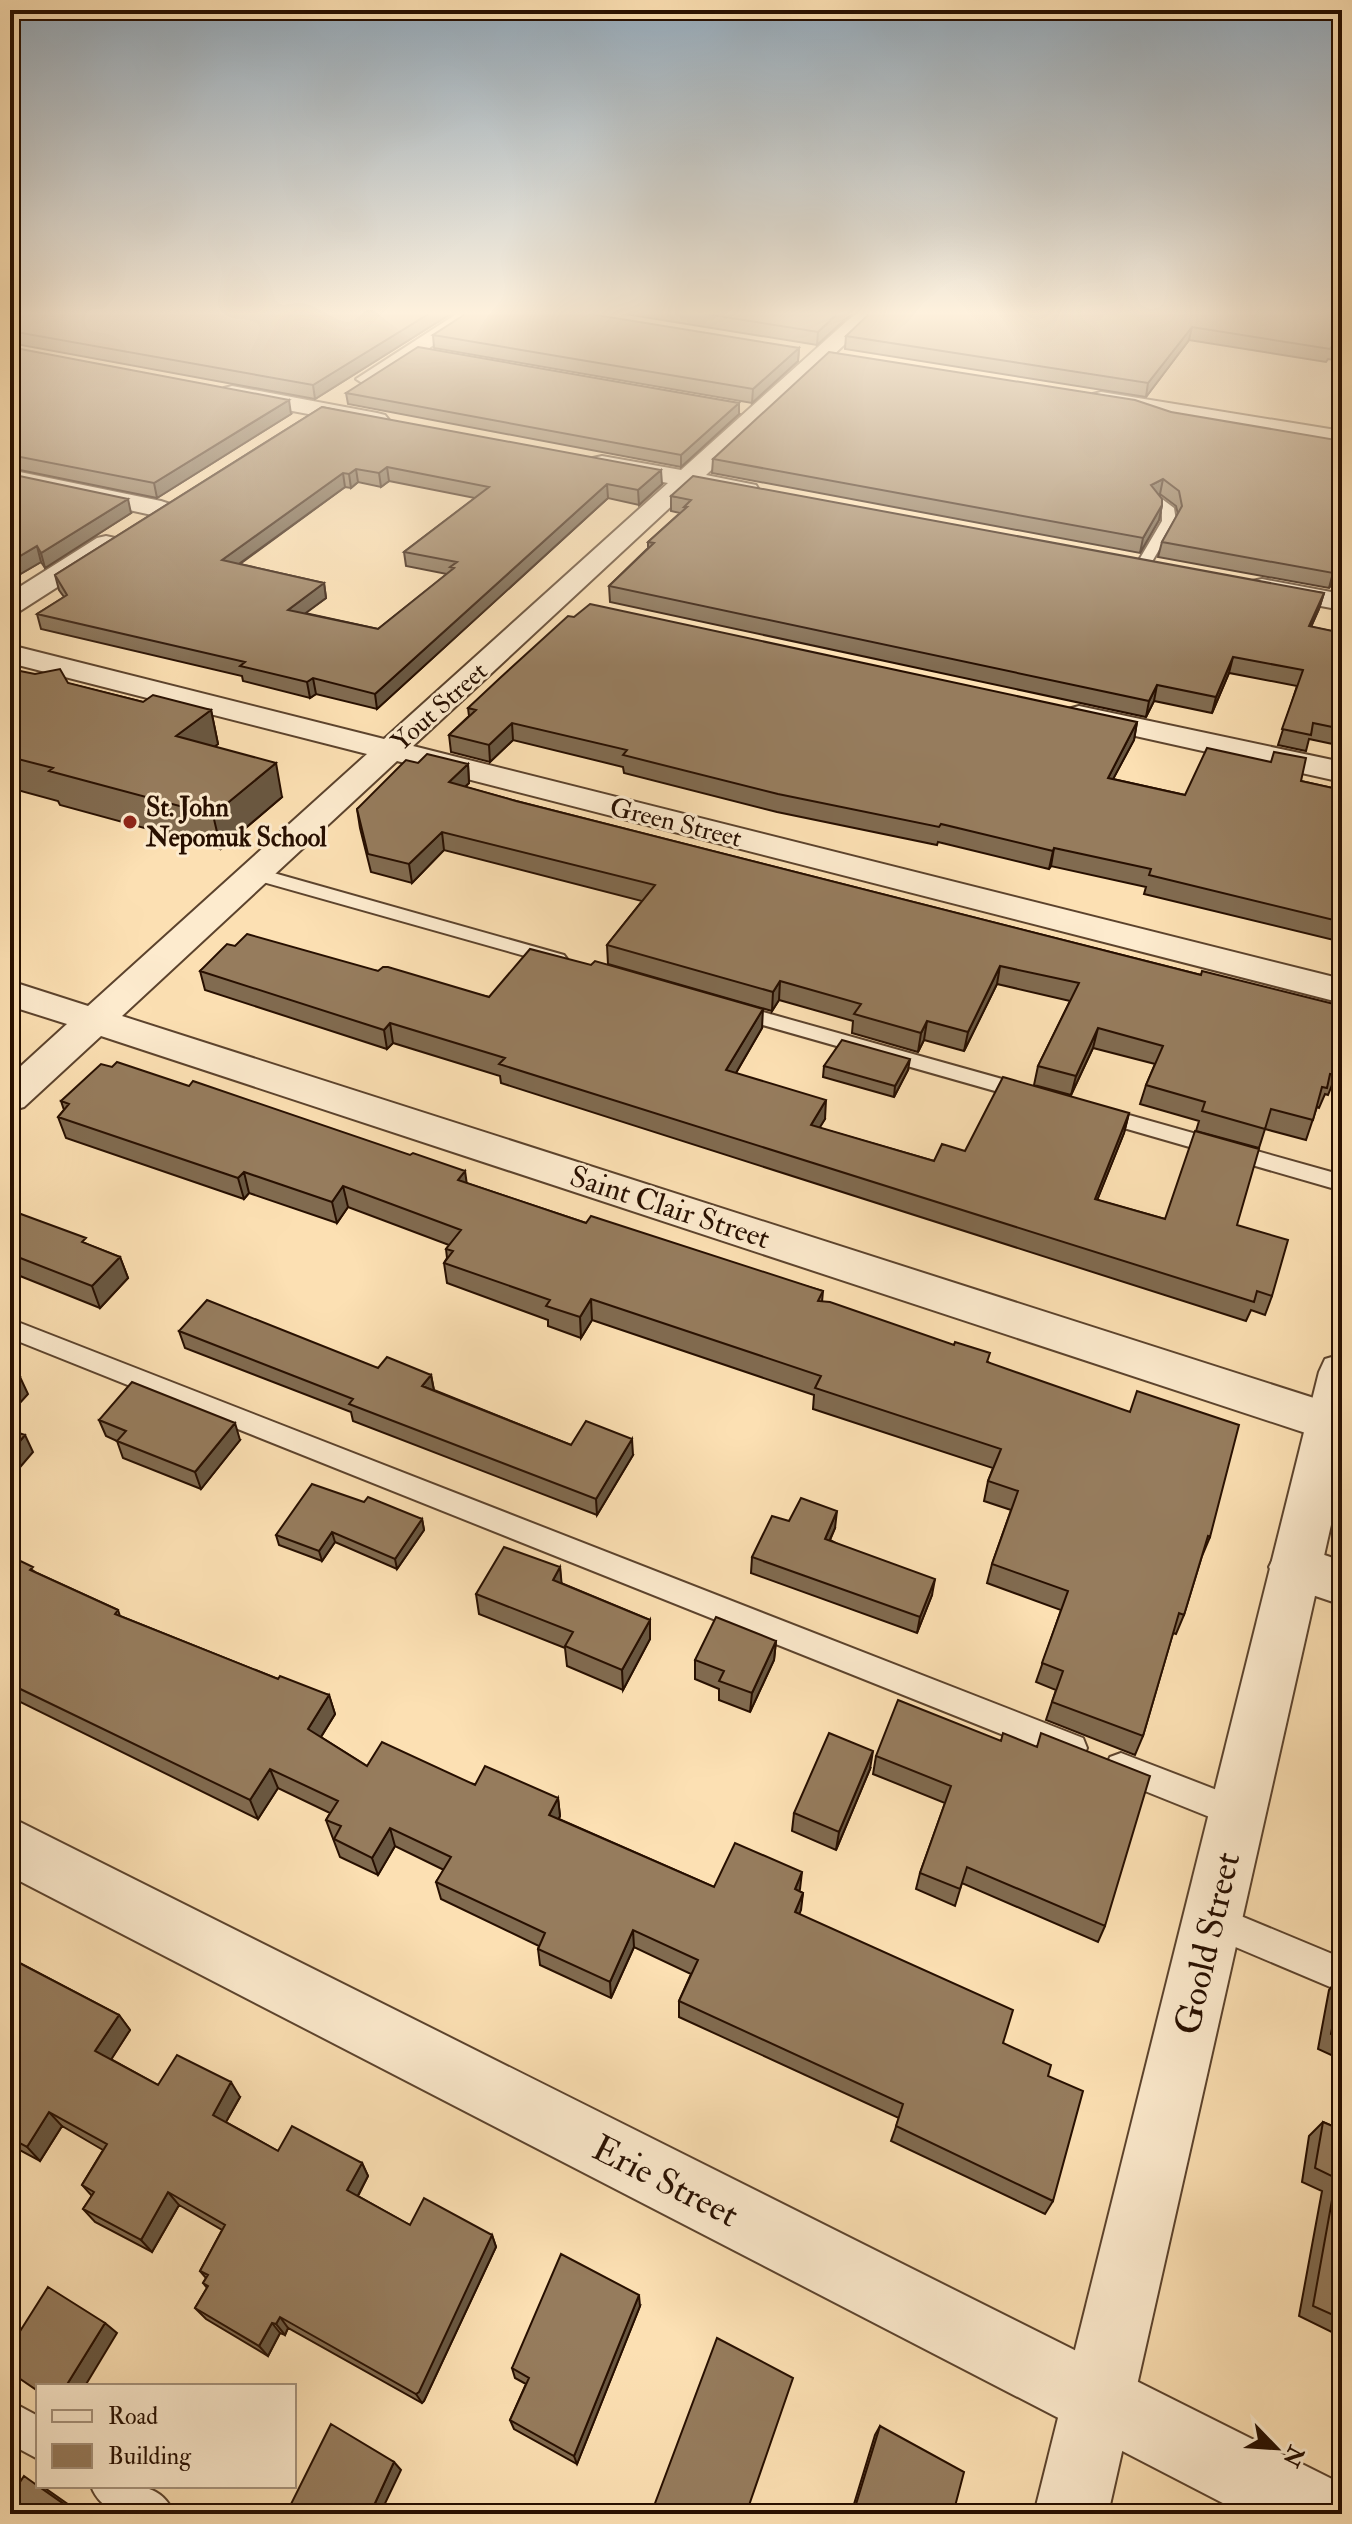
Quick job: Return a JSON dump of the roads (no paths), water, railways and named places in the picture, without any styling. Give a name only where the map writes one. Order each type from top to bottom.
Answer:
[{"type":"street","name":"Yout Street","points":[[10,1098],[687,479],[734,431]]},
{"type":"street","points":[[1297,431],[1342,438]]},
{"type":"street","points":[[579,459],[773,495]]},
{"type":"street","points":[[10,477],[161,509]]},
{"type":"street","points":[[10,605],[187,493]]},
{"type":"street","points":[[1112,559],[1174,570]]},
{"type":"street","points":[[1235,582],[1342,602]]},
{"type":"street","points":[[553,601],[594,610]]},
{"type":"street","name":"Green Street","points":[[10,654],[1342,991]]},
{"type":"street","points":[[1046,708],[1342,772]]},
{"type":"street","name":"Saint Clair Street","points":[[10,993],[1336,1397]]},
{"type":"street","name":"Goold Street","points":[[1071,2514],[1237,1813],[1318,1575],[1336,1397]]},
{"type":"street","name":"Erie Street","points":[[10,1845],[1322,2514]]},
{"type":"lane","points":[[1143,565],[1169,521],[1169,511],[1158,500]]},
{"type":"lane","points":[[256,874],[574,964]]},
{"type":"lane","points":[[711,1003],[1048,1099]]},
{"type":"lane","points":[[1078,1108],[1342,1183]]},
{"type":"lane","points":[[10,1328],[1237,1813]]},
{"type":"lane","points":[[1212,1920],[1342,1975]]},
{"type":"lane","points":[[10,2421],[36,2438]]},
{"type":"lane","points":[[114,2488],[154,2514]]},
{"type":"place","name":"St. John Nepomuk School","points":[[130,822]]}]
